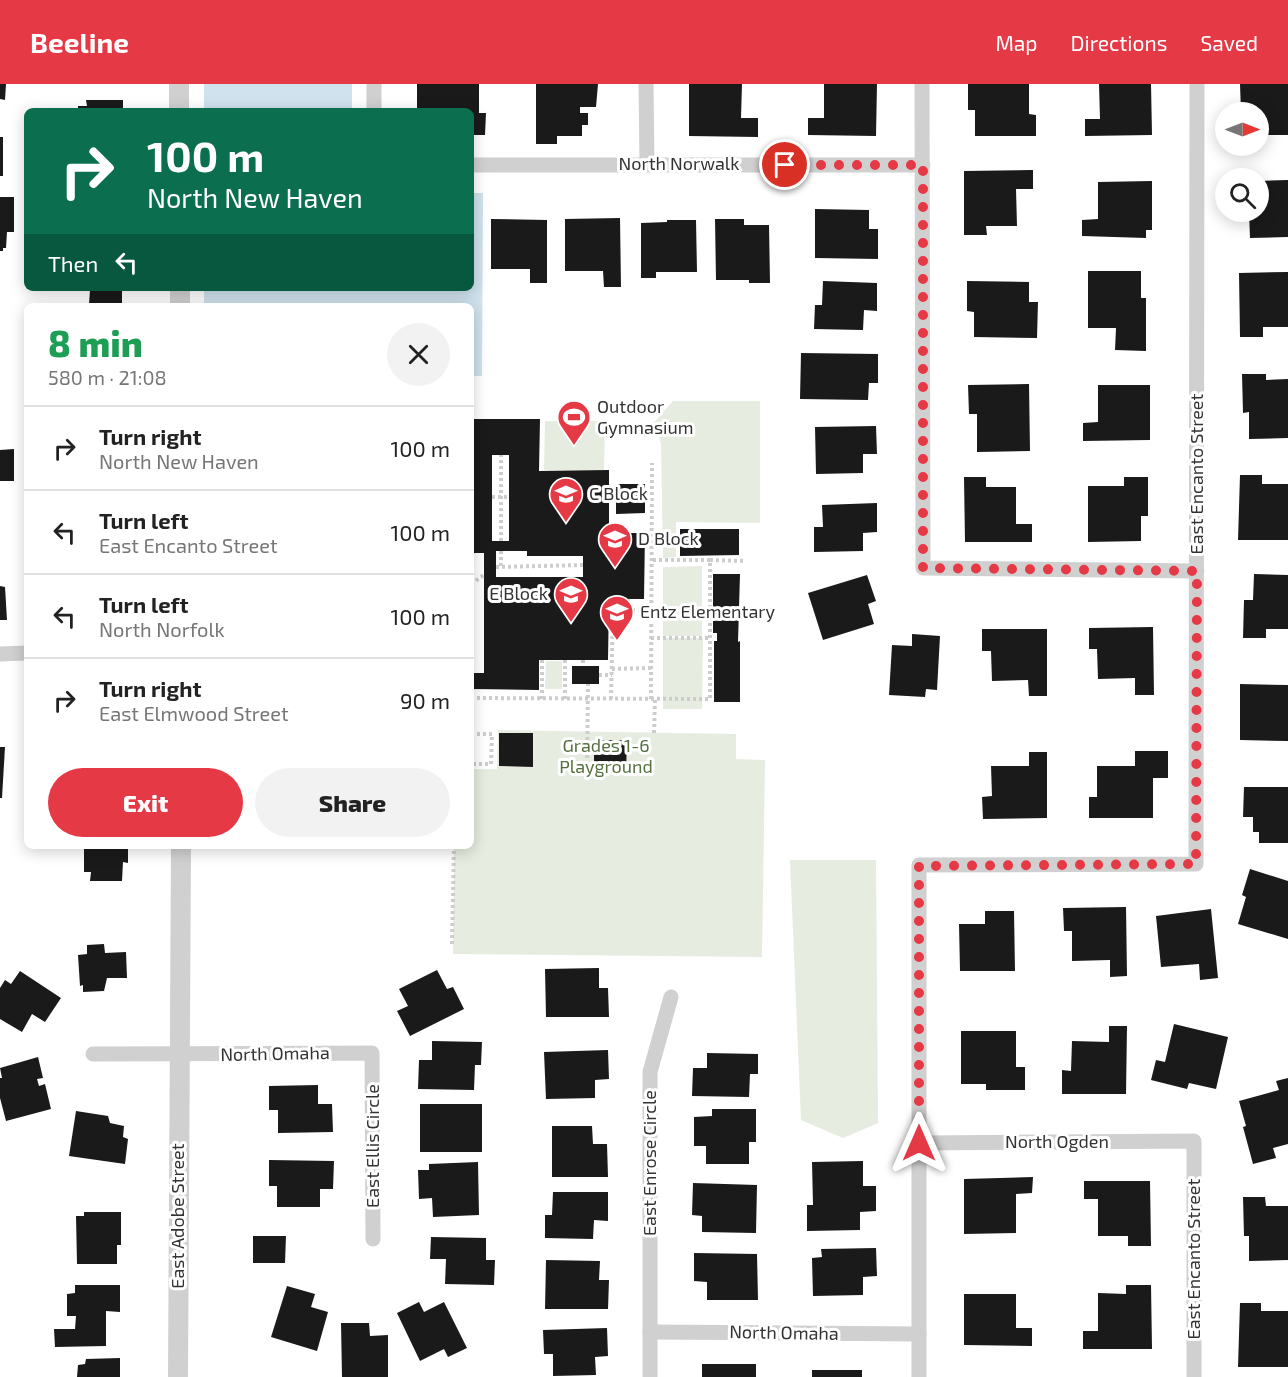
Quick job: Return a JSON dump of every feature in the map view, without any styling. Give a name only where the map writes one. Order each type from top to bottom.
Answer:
[{"type":"street","points":[[179,84],[179,108]]},
{"type":"street","points":[[374,84],[375,108]]},
{"type":"street","points":[[646,84],[647,164]]},
{"type":"street","points":[[922,84],[923,568],[1197,571]]},
{"type":"street","name":"East Encanto Street","points":[[919,1143],[919,866],[1196,864],[1197,84]]},
{"type":"street","name":"North Norwalk","points":[[474,165],[923,165]]},
{"type":"street","points":[[0,654],[24,653]]},
{"type":"street","name":"East Adobe Street","points":[[178,1377],[178,1055],[181,849]]},
{"type":"street","name":"East Enrose Circle","points":[[650,1377],[650,1072],[671,997]]},
{"type":"street","name":"North Omaha","points":[[178,1055],[372,1053]]},
{"type":"street","name":"East Ellis Circle","points":[[372,1053],[373,1239]]},
{"type":"street","points":[[93,1054],[178,1055]]},
{"type":"street","name":"East Encanto Street","points":[[1194,1142],[1194,1377]]},
{"type":"street","name":"North Ogden","points":[[919,1143],[1194,1142]]},
{"type":"street","points":[[919,1143],[919,1377]]},
{"type":"street","name":"North Omaha","points":[[650,1332],[919,1334]]},
{"type":"path","points":[[501,455],[501,541]]},
{"type":"path","points":[[652,464],[651,669],[654,733]]},
{"type":"path","points":[[492,497],[509,497]]},
{"type":"path","points":[[501,551],[501,567]]},
{"type":"path","points":[[652,560],[746,561]]},
{"type":"path","points":[[474,698],[710,699],[710,560]]},
{"type":"path","points":[[495,567],[584,565]]},
{"type":"path","points":[[474,582],[484,575]]},
{"type":"path","points":[[628,599],[629,610]]},
{"type":"path","points":[[611,699],[613,610],[651,610]]},
{"type":"path","points":[[651,638],[710,638]]},
{"type":"path","points":[[542,660],[542,699]]},
{"type":"path","points":[[565,699],[566,660]]},
{"type":"path","points":[[583,660],[583,666]]},
{"type":"path","points":[[612,669],[651,669]]},
{"type":"path","points":[[565,675],[572,675]]},
{"type":"path","points":[[599,675],[612,675]]},
{"type":"path","points":[[587,770],[588,684]]},
{"type":"path","points":[[474,734],[492,734],[491,764],[474,764]]},
{"type":"path","points":[[452,944],[454,849]]},
{"type":"green space","points":[[673,401],[760,401],[760,523],[676,522],[676,557],[663,558],[661,444],[652,425]]},
{"type":"green space","name":"Outdoor Gymnasium","points":[[545,421],[605,421],[604,471],[544,470]]},
{"type":"green space","points":[[702,566],[702,636],[663,636],[663,567]]},
{"type":"green space","points":[[663,638],[703,638],[702,709],[663,709]]},
{"type":"green space","points":[[546,661],[562,661],[562,689],[545,689]]},
{"type":"green space","name":"Grades 1-6 Playground","points":[[498,730],[736,734],[736,759],[765,760],[762,957],[453,954],[454,849],[474,849],[474,769],[497,769]]},
{"type":"green space","points":[[790,860],[876,860],[878,1123],[843,1138],[801,1120]]},
{"type":"water","points":[[204,84],[352,84],[352,108],[204,108]]},
{"type":"water","points":[[474,193],[483,193],[482,376],[474,376],[474,303],[204,303],[204,291],[474,291]]},
{"type":"building","points":[[0,84],[6,84],[5,100],[0,99]]},
{"type":"building","points":[[417,84],[479,84],[479,113],[486,113],[485,135],[474,135],[474,108],[417,108]]},
{"type":"building","points":[[536,84],[598,84],[596,107],[580,107],[580,113],[588,113],[588,125],[582,125],[582,136],[557,136],[557,144],[536,144]]},
{"type":"building","points":[[689,84],[742,84],[741,118],[758,118],[758,137],[689,136]]},
{"type":"building","points":[[824,84],[877,84],[876,136],[808,135],[808,118],[824,118]]},
{"type":"building","points":[[968,84],[1029,84],[1029,114],[1036,115],[1036,136],[975,136],[975,110],[968,110]]},
{"type":"building","points":[[1099,84],[1151,84],[1152,135],[1085,136],[1085,119],[1100,119]]},
{"type":"building","points":[[1240,84],[1288,84],[1288,135],[1269,135],[1269,102],[1241,102]]},
{"type":"building","points":[[86,100],[123,100],[123,108],[78,108],[78,106],[87,106]]},
{"type":"building","points":[[0,137],[3,137],[3,176],[0,176]]},
{"type":"building","points":[[1033,170],[1033,189],[1016,189],[1017,226],[986,226],[987,235],[964,235],[964,171]]},
{"type":"building","points":[[1288,180],[1288,237],[1250,238],[1249,222],[1269,222],[1269,181]]},
{"type":"building","points":[[1152,181],[1152,230],[1146,230],[1146,238],[1082,236],[1082,220],[1098,219],[1098,182]]},
{"type":"building","points":[[0,197],[14,197],[14,232],[7,232],[6,248],[3,248],[3,251],[0,251]]},
{"type":"building","points":[[815,209],[869,210],[869,229],[878,229],[878,259],[815,258]]},
{"type":"building","points":[[620,218],[621,287],[604,287],[603,271],[565,271],[565,219]]},
{"type":"building","points":[[491,219],[547,220],[547,283],[530,283],[530,269],[491,269]]},
{"type":"building","points":[[715,219],[744,219],[744,225],[769,225],[770,283],[749,283],[749,280],[716,280]]},
{"type":"building","points":[[667,220],[696,220],[697,272],[656,272],[656,278],[641,278],[641,223],[667,222]]},
{"type":"building","points":[[1088,271],[1141,271],[1141,298],[1146,298],[1146,351],[1115,350],[1116,328],[1088,328]]},
{"type":"building","points":[[1288,272],[1288,327],[1263,327],[1263,337],[1240,337],[1239,273]]},
{"type":"building","points":[[823,281],[877,283],[877,311],[864,310],[863,330],[814,329],[815,305],[822,305]]},
{"type":"building","points":[[967,281],[1029,282],[1029,302],[1038,302],[1037,338],[974,337],[974,312],[967,311]]},
{"type":"building","points":[[90,291],[122,291],[122,303],[89,303]]},
{"type":"building","points":[[801,353],[878,354],[878,383],[869,383],[868,400],[800,399]]},
{"type":"building","points":[[1242,374],[1266,374],[1266,380],[1288,379],[1288,438],[1249,439],[1249,412],[1243,413]]},
{"type":"building","points":[[1029,384],[1030,451],[977,452],[977,414],[969,414],[968,385]]},
{"type":"building","points":[[1098,385],[1150,385],[1150,440],[1083,441],[1083,423],[1098,422]]},
{"type":"building","points":[[474,419],[540,419],[539,471],[609,470],[609,533],[645,533],[644,599],[609,599],[608,660],[539,660],[539,690],[474,689],[474,673],[484,673],[484,553],[474,553]],"holes":[[[492,455],[509,455],[509,541],[492,541]],[[496,551],[527,551],[527,556],[583,556],[583,577],[496,577]]]},
{"type":"building","points":[[876,426],[877,454],[863,454],[863,473],[816,474],[815,427]]},
{"type":"building","points":[[14,449],[14,481],[0,481],[0,450]]},
{"type":"building","points":[[1240,475],[1262,475],[1262,484],[1288,484],[1288,540],[1238,540]]},
{"type":"building","points":[[964,477],[986,477],[986,487],[1016,487],[1016,524],[1032,524],[1032,542],[965,542]]},
{"type":"building","points":[[1124,477],[1148,477],[1148,516],[1141,516],[1141,541],[1088,542],[1088,486],[1124,486]]},
{"type":"building","points":[[616,484],[645,484],[645,513],[616,514]]},
{"type":"building","points":[[877,503],[877,532],[863,533],[863,551],[814,552],[814,527],[823,527],[822,505]]},
{"type":"building","points":[[680,529],[739,529],[739,555],[680,556]]},
{"type":"building","points":[[713,574],[740,574],[738,642],[740,641],[740,702],[714,702],[714,641],[717,641],[717,633],[713,633]]},
{"type":"building","points":[[1254,574],[1288,575],[1288,629],[1266,629],[1266,638],[1243,638],[1244,600],[1253,600]]},
{"type":"building","points":[[867,575],[876,601],[868,604],[874,624],[823,640],[808,593]]},
{"type":"building","points":[[0,586],[5,587],[7,620],[0,620]]},
{"type":"building","points":[[1153,627],[1154,695],[1135,695],[1135,678],[1098,679],[1097,649],[1089,649],[1089,628]]},
{"type":"building","points":[[982,629],[1047,629],[1047,696],[1029,696],[1028,680],[992,681],[991,651],[982,651]]},
{"type":"building","points":[[912,634],[940,636],[937,690],[926,689],[925,697],[889,695],[892,645],[912,646]]},
{"type":"building","points":[[572,666],[599,666],[599,684],[572,684]]},
{"type":"building","points":[[1240,684],[1288,685],[1288,741],[1240,740]]},
{"type":"building","points":[[499,733],[533,733],[533,767],[499,766]]},
{"type":"building","points":[[594,740],[627,740],[626,772],[594,772]]},
{"type":"building","points":[[0,747],[5,747],[2,798],[0,798]]},
{"type":"building","points":[[1135,751],[1168,751],[1168,778],[1153,778],[1153,818],[1089,818],[1089,797],[1097,797],[1097,766],[1135,766]]},
{"type":"building","points":[[1029,752],[1047,752],[1047,818],[983,819],[982,797],[992,796],[991,766],[1029,766]]},
{"type":"building","points":[[1244,787],[1288,787],[1288,843],[1259,843],[1259,832],[1253,832],[1253,817],[1243,817]]},
{"type":"building","points":[[84,849],[128,849],[128,863],[123,862],[122,881],[90,881],[91,872],[84,872]]},
{"type":"building","points":[[1250,869],[1288,881],[1288,939],[1238,924],[1246,897],[1242,895]]},
{"type":"building","points":[[1126,907],[1127,976],[1110,977],[1110,960],[1072,961],[1072,931],[1064,931],[1063,908]]},
{"type":"building","points":[[1211,909],[1218,978],[1200,980],[1199,964],[1161,967],[1156,916]]},
{"type":"building","points":[[985,911],[1014,911],[1015,971],[960,971],[959,924],[985,924]]},
{"type":"building","points":[[104,944],[105,953],[126,952],[127,978],[107,978],[104,991],[83,992],[83,985],[80,986],[78,955],[87,954],[87,945]]},
{"type":"building","points":[[599,968],[599,988],[608,988],[609,1017],[546,1017],[545,969]]},
{"type":"building","points":[[437,970],[447,989],[453,987],[464,1009],[410,1036],[397,1011],[408,1006],[399,989]]},
{"type":"building","points":[[20,971],[61,998],[45,1022],[32,1014],[22,1032],[0,1019],[0,988],[5,980],[11,984]]},
{"type":"building","points":[[1174,1024],[1228,1037],[1216,1089],[1189,1083],[1187,1089],[1151,1080],[1156,1060],[1165,1062]]},
{"type":"building","points":[[1109,1026],[1127,1026],[1126,1094],[1062,1094],[1062,1070],[1071,1071],[1072,1041],[1109,1042]]},
{"type":"building","points":[[961,1031],[1016,1031],[1016,1067],[1025,1067],[1025,1090],[986,1090],[986,1084],[961,1084]]},
{"type":"building","points":[[432,1041],[482,1042],[481,1065],[475,1065],[474,1090],[418,1089],[419,1060],[432,1060]]},
{"type":"building","points":[[608,1050],[609,1079],[595,1080],[595,1098],[546,1099],[544,1052]]},
{"type":"building","points":[[707,1053],[758,1054],[758,1074],[750,1074],[749,1097],[692,1096],[693,1068],[707,1068]]},
{"type":"building","points":[[38,1057],[43,1078],[37,1079],[39,1086],[45,1084],[51,1109],[6,1121],[0,1098],[0,1078],[2,1078],[0,1068]]},
{"type":"building","points":[[1288,1078],[1288,1144],[1273,1148],[1276,1158],[1253,1164],[1239,1101],[1279,1090],[1276,1081]]},
{"type":"building","points":[[318,1085],[318,1104],[332,1104],[333,1132],[278,1133],[278,1110],[269,1110],[269,1086]]},
{"type":"building","points":[[420,1104],[482,1104],[482,1152],[420,1152]]},
{"type":"building","points":[[712,1109],[756,1109],[756,1142],[749,1142],[749,1164],[706,1164],[706,1146],[694,1146],[694,1117],[712,1116]]},
{"type":"building","points":[[76,1111],[108,1116],[110,1123],[124,1126],[123,1137],[128,1139],[125,1164],[69,1156]]},
{"type":"building","points":[[552,1126],[592,1126],[593,1144],[607,1144],[608,1177],[552,1177]]},
{"type":"building","points":[[269,1160],[334,1161],[333,1189],[320,1189],[320,1207],[277,1207],[277,1186],[269,1186]]},
{"type":"building","points":[[863,1161],[863,1186],[876,1186],[876,1211],[860,1212],[860,1230],[807,1231],[807,1205],[813,1205],[812,1162]]},
{"type":"building","points":[[478,1162],[479,1215],[433,1217],[432,1198],[419,1199],[418,1170],[429,1170],[429,1164]]},
{"type":"building","points":[[1033,1177],[1032,1193],[1016,1194],[1016,1233],[964,1234],[964,1179]]},
{"type":"building","points":[[1084,1181],[1150,1181],[1151,1246],[1128,1246],[1128,1236],[1098,1236],[1098,1199],[1084,1199]]},
{"type":"building","points":[[693,1183],[757,1185],[756,1233],[702,1232],[702,1216],[692,1215]]},
{"type":"building","points":[[553,1192],[608,1192],[608,1221],[594,1220],[593,1239],[545,1238],[545,1215],[552,1215]]},
{"type":"building","points":[[1243,1197],[1265,1197],[1266,1206],[1288,1206],[1288,1260],[1249,1261],[1249,1236],[1244,1236]]},
{"type":"building","points":[[84,1212],[121,1212],[121,1245],[117,1245],[117,1264],[77,1264],[76,1216],[84,1216]]},
{"type":"building","points":[[253,1236],[286,1236],[285,1263],[253,1263]]},
{"type":"building","points":[[431,1237],[486,1238],[486,1260],[495,1260],[494,1285],[445,1284],[446,1259],[430,1259]]},
{"type":"building","points":[[876,1248],[877,1276],[863,1277],[863,1295],[813,1296],[812,1258],[822,1257],[821,1249]]},
{"type":"building","points":[[694,1253],[757,1254],[758,1300],[707,1300],[707,1282],[694,1281]]},
{"type":"building","points":[[546,1260],[600,1261],[599,1280],[609,1280],[608,1309],[545,1309]]},
{"type":"building","points":[[75,1285],[120,1285],[120,1312],[106,1311],[106,1346],[55,1347],[54,1329],[75,1329],[76,1316],[67,1316],[67,1294],[75,1293]]},
{"type":"building","points":[[1126,1285],[1151,1285],[1152,1349],[1083,1349],[1083,1331],[1098,1331],[1098,1293],[1126,1294]]},
{"type":"building","points":[[287,1286],[315,1294],[311,1307],[328,1312],[317,1351],[271,1337]]},
{"type":"building","points":[[964,1294],[1016,1294],[1016,1328],[1032,1328],[1032,1346],[964,1345]]},
{"type":"building","points":[[419,1302],[424,1312],[444,1302],[467,1348],[448,1357],[444,1349],[420,1361],[397,1313]]},
{"type":"building","points":[[1240,1303],[1261,1303],[1261,1311],[1288,1311],[1288,1367],[1238,1367]]},
{"type":"building","points":[[341,1323],[369,1323],[370,1336],[388,1335],[388,1377],[342,1377]]},
{"type":"building","points":[[607,1328],[608,1356],[595,1357],[596,1375],[553,1376],[553,1354],[544,1354],[543,1330]]},
{"type":"building","points":[[120,1358],[120,1377],[77,1377],[78,1365],[85,1364],[86,1359]]},
{"type":"building","points":[[702,1364],[756,1364],[756,1377],[702,1377]]},
{"type":"building","points":[[812,1370],[862,1370],[862,1377],[812,1377]]},
{"type":"place","name":"Outdoor Gymnasium","points":[[574,446]]},
{"type":"place","name":"C Block","points":[[566,523]]},
{"type":"place","name":"D Block","points":[[615,568]]},
{"type":"place","name":"E Block","points":[[571,623]]},
{"type":"place","name":"Entz Elementary","points":[[617,641]]},
{"type":"route","points":[[785,165],[923,165],[923,568],[1197,571],[1196,864],[919,866],[919,1143]]}]
